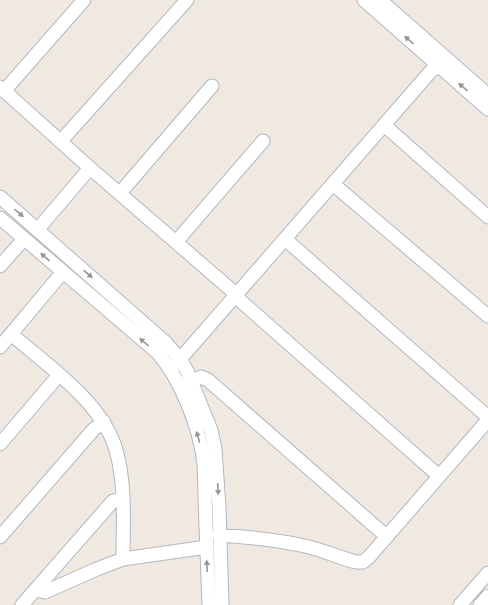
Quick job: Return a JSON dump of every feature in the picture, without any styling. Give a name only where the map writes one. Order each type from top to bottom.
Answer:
[{"type":"street","points":[[84,0],[2,89],[439,476]]},
{"type":"street","points":[[61,141],[187,0]]},
{"type":"street","points":[[364,0],[381,3],[488,109]]},
{"type":"street","points":[[442,62],[488,95]]},
{"type":"street","points":[[171,370],[431,71],[442,62]]},
{"type":"street","points":[[120,192],[212,86]]},
{"type":"street","points":[[384,125],[488,217]]},
{"type":"street","points":[[176,242],[262,141]]},
{"type":"street","points":[[38,229],[90,168]]},
{"type":"street","points":[[333,184],[488,316]]},
{"type":"street","points":[[0,197],[166,343],[180,359],[192,381],[211,430],[215,449],[222,605]]},
{"type":"street","points":[[0,218],[62,273],[157,352],[171,370],[181,389],[188,408],[204,462],[209,605]]},
{"type":"street","points":[[0,266],[24,239]]},
{"type":"street","points":[[219,535],[257,538],[309,547],[356,562],[363,562],[369,557],[488,419],[285,239]]},
{"type":"street","points":[[0,347],[62,273]]},
{"type":"street","points":[[11,334],[92,405],[104,422],[116,450],[122,482],[123,559]]},
{"type":"street","points":[[0,444],[59,375]]},
{"type":"street","points":[[192,381],[201,377],[208,380],[386,536]]},
{"type":"street","points":[[0,537],[94,429],[104,422]]},
{"type":"street","points":[[22,605],[113,501],[123,499]]},
{"type":"street","points":[[38,588],[45,592],[123,559],[207,547]]},
{"type":"street","points":[[460,605],[488,573]]},
{"type":"street","points":[[480,605],[488,596]]}]
